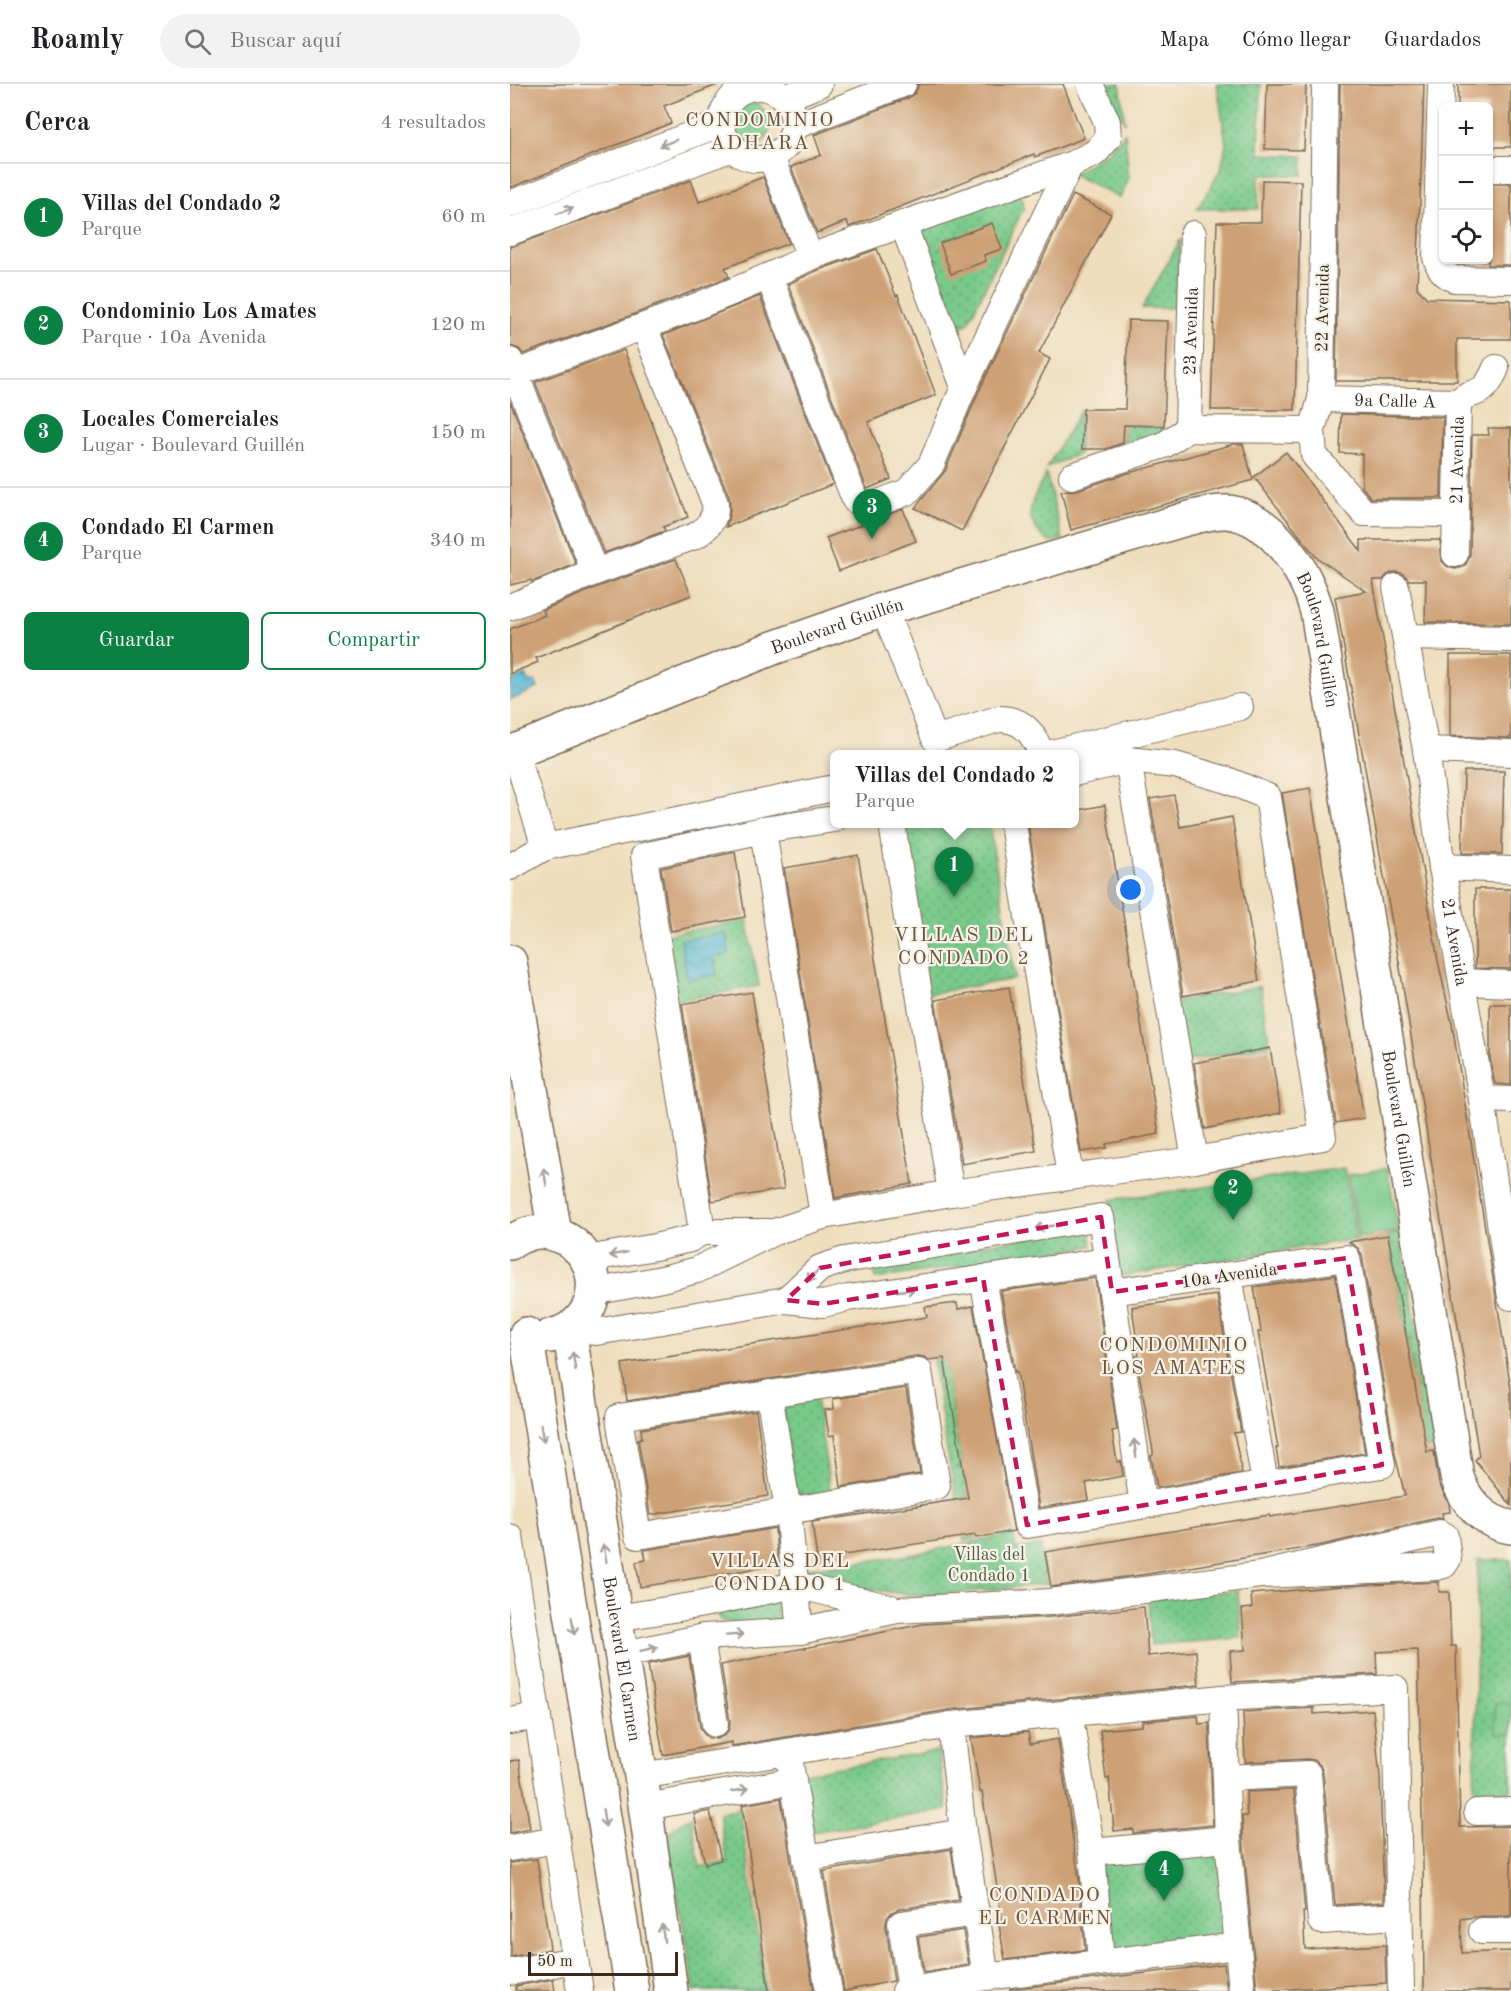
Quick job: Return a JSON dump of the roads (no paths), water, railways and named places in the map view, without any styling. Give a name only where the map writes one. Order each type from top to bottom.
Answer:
[{"type":"main road","name":"Boulevard Guillén","points":[[512,752],[773,648],[885,609],[1209,513],[1232,513],[1255,523],[1269,533],[1295,561],[1309,585],[1317,610],[1457,1477],[1473,1506],[1491,1520],[1511,1527]]},
{"type":"main road","points":[[510,962],[555,1234]]},
{"type":"main road","points":[[511,1238],[544,1232],[555,1234],[574,1243],[587,1259],[592,1270],[591,1303],[583,1317],[569,1329],[552,1336],[534,1336],[518,1330]]},
{"type":"main road","name":"Boulevard El Carmen","points":[[569,1329],[641,1776],[671,1991]]},
{"type":"main road","points":[[518,1330],[632,1991]]},
{"type":"street","points":[[785,98],[819,84]]},
{"type":"street","points":[[795,126],[903,84]]},
{"type":"street","points":[[595,572],[512,370],[644,327],[769,277],[810,257],[1070,165],[1095,153],[1108,138],[1107,122],[1090,84]]},
{"type":"street","name":"22 Avenida","points":[[1325,84],[1321,399],[1312,430],[1314,455],[1364,513],[1455,514]]},
{"type":"street","points":[[1441,84],[1441,156]]},
{"type":"street","points":[[741,87],[769,87],[785,98],[794,113],[795,126],[793,136],[786,146],[771,157],[754,159],[743,156],[732,148],[726,140],[722,123],[727,104],[741,87]]},
{"type":"street","points":[[510,204],[722,123]]},
{"type":"street","points":[[511,228],[732,148]]},
{"type":"street","points":[[771,157],[810,257]]},
{"type":"street","points":[[769,277],[855,500],[870,506],[907,492],[931,465],[964,387],[1070,165]]},
{"type":"street","points":[[1493,169],[1511,170]]},
{"type":"street","points":[[1439,203],[1436,257],[1438,266],[1447,276],[1463,280],[1511,280]]},
{"type":"street","points":[[903,224],[964,387]]},
{"type":"street","name":"23 Avenida","points":[[1188,429],[1193,234]]},
{"type":"street","points":[[510,607],[595,572],[695,536],[707,526],[716,512],[712,495],[644,327]]},
{"type":"street","points":[[1462,398],[1472,376],[1484,369],[1504,364]]},
{"type":"street","name":"9a Calle A","points":[[1321,399],[1462,398]]},
{"type":"street","name":"21 Avenida","points":[[1455,554],[1462,398]]},
{"type":"street","points":[[1072,476],[1164,445],[1188,429],[1312,430]]},
{"type":"street","name":"21 Avenida","points":[[1396,587],[1426,750],[1442,867],[1482,1099],[1505,1214],[1511,1297]]},
{"type":"street","points":[[885,609],[937,747],[998,720],[1007,719],[1024,725],[1034,737],[1040,750]]},
{"type":"street","points":[[1406,637],[1511,639]]},
{"type":"street","points":[[1063,750],[1240,707]]},
{"type":"street","points":[[1426,750],[1511,753]]},
{"type":"street","points":[[512,752],[545,847]]},
{"type":"street","points":[[593,1292],[697,1270],[774,1232],[823,1216],[951,1193],[1195,1160],[1323,1137],[1268,797],[1227,780],[1175,765],[1128,760],[1079,772]]},
{"type":"street","points":[[1128,760],[1195,1160]]},
{"type":"street","points":[[510,867],[545,847],[830,789]]},
{"type":"street","points":[[702,1232],[644,855],[764,830],[830,820]]},
{"type":"street","points":[[893,828],[951,1193]]},
{"type":"street","points":[[1014,828],[1070,1176]]},
{"type":"street","points":[[764,830],[823,1216]]},
{"type":"street","points":[[1442,867],[1511,870]]},
{"type":"street","points":[[1462,982],[1511,984]]},
{"type":"street","points":[[1482,1099],[1511,1100]]},
{"type":"street","points":[[786,1300],[820,1268],[844,1260],[1101,1217],[1143,1506]]},
{"type":"street","points":[[587,1259],[690,1239],[702,1232],[774,1232]]},
{"type":"street","points":[[655,1247],[662,1279]]},
{"type":"street","name":"10a Avenida","points":[[1112,1292],[1347,1258],[1382,1465],[1265,1483]]},
{"type":"street","points":[[569,1329],[596,1332],[786,1300],[823,1304],[848,1298],[1107,1261]]},
{"type":"street","points":[[983,1278],[1027,1525],[1265,1483],[1229,1276]]},
{"type":"street","points":[[919,1371],[937,1486],[638,1536],[619,1417],[769,1393],[919,1371]]},
{"type":"street","points":[[769,1393],[788,1511],[800,1631]]},
{"type":"street","points":[[620,1655],[703,1638],[800,1631],[897,1610],[1050,1602],[1260,1575],[1437,1567],[1444,1565],[1448,1559],[1445,1536],[1440,1533],[1260,1575]]},
{"type":"street","points":[[510,1537],[514,1593],[538,1716],[580,1991]]},
{"type":"street","points":[[616,1618],[698,1605],[796,1585],[897,1610]]},
{"type":"street","points":[[698,1605],[715,1724]]},
{"type":"street","points":[[641,1776],[951,1725],[1222,1698],[1395,1688],[1401,1991]]},
{"type":"street","points":[[1222,1698],[1228,1839],[1242,1991]]},
{"type":"street","points":[[1069,1712],[1092,1852],[1101,1962]]},
{"type":"street","points":[[510,1721],[538,1716]]},
{"type":"street","points":[[951,1725],[963,1832],[986,1977]]},
{"type":"street","points":[[788,1752],[829,1991]]},
{"type":"street","points":[[1226,1778],[1308,1774],[1321,1921],[1399,1916]]},
{"type":"street","points":[[645,1807],[793,1781]]},
{"type":"street","points":[[1476,1812],[1511,1811]]},
{"type":"street","points":[[806,1858],[963,1832]]},
{"type":"street","points":[[1092,1852],[1228,1839]]},
{"type":"street","points":[[510,1848],[557,1840]]},
{"type":"street","points":[[977,1913],[901,1924],[908,1990],[986,1977],[1237,1946]]},
{"type":"street","points":[[1482,1931],[1511,1930]]},
{"type":"street","points":[[510,1972],[574,1960]]},
{"type":"water","points":[[526,675],[529,683],[535,681],[538,688],[510,700],[510,681]]},
{"type":"water","points":[[726,933],[729,954],[714,957],[717,975],[687,980],[681,940]]},
{"type":"place","name":"Locales Comerciales","points":[[872,539]]},
{"type":"place","name":"Villas del Condado 2","points":[[954,897]]},
{"type":"place","name":"Condominio Los Amates","points":[[1233,1220]]},
{"type":"place","name":"Condado El Carmen","points":[[1164,1901]]},
{"type":"district","name":"CONDOMINIO ADHARA","points":[[760,130]]},
{"type":"district","name":"VILLAS DEL CONDADO 2","points":[[964,946]]},
{"type":"district","name":"CONDOMINIO LOS AMATES","points":[[1174,1356]]},
{"type":"district","name":"VILLAS DEL CONDADO 1","points":[[780,1572]]},
{"type":"district","name":"CONDADO EL CARMEN","points":[[1045,1906]]},
{"type":"park label","name":"Villas del Condado 1","points":[[989,1564]]}]
